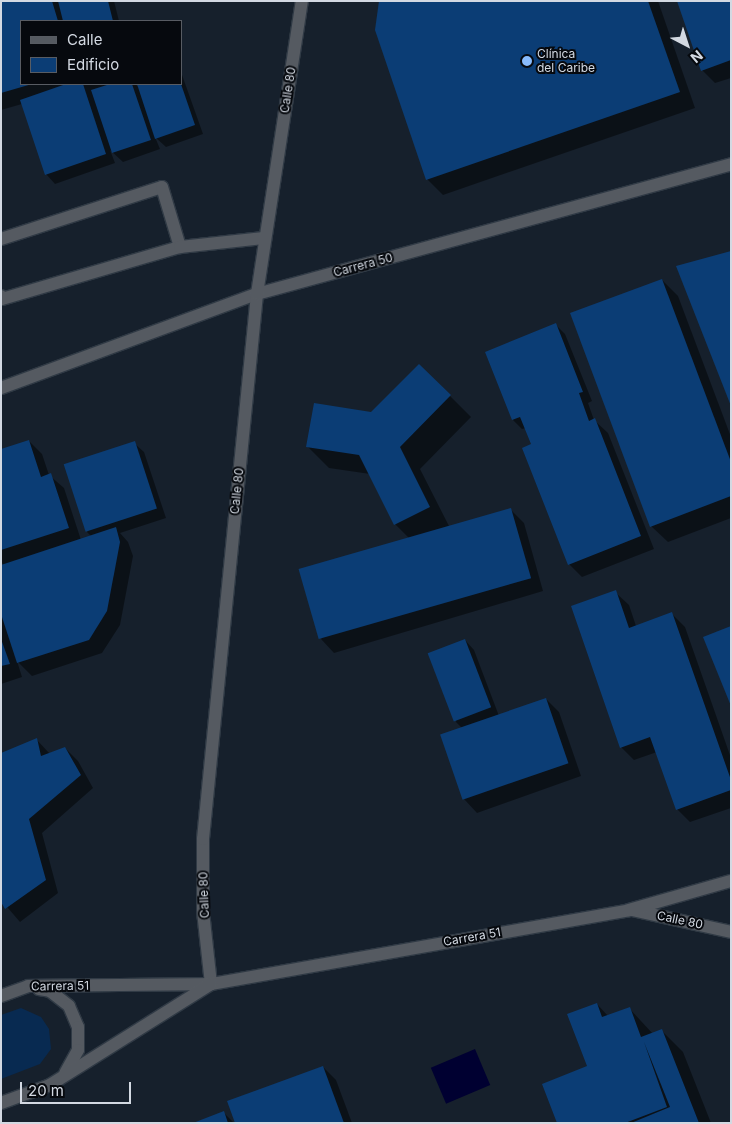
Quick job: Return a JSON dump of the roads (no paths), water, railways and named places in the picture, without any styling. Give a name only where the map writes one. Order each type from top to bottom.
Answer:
[{"type":"street","name":"Calle 80","points":[[211,984],[203,911],[203,839],[257,294],[264,238],[302,1]]},
{"type":"street","name":"Carrera 50","points":[[1,388],[257,294],[731,164]]},
{"type":"street","points":[[1,239],[162,188],[180,247]]},
{"type":"street","points":[[1,296],[2,299],[180,247],[264,238]]},
{"type":"street","name":"Carrera 51","points":[[1,996],[28,986],[211,984],[629,910],[731,881]]},
{"type":"street","name":"Calle 80","points":[[629,910],[731,932]]},
{"type":"street","name":"Carrera 51","points":[[1,1103],[50,1085],[211,984]]},
{"type":"street","points":[[28,986],[50,992],[69,1006],[78,1027],[78,1050],[68,1071],[50,1085]]},
{"type":"place","name":"Clínica del Caribe","points":[[527,61]]}]
